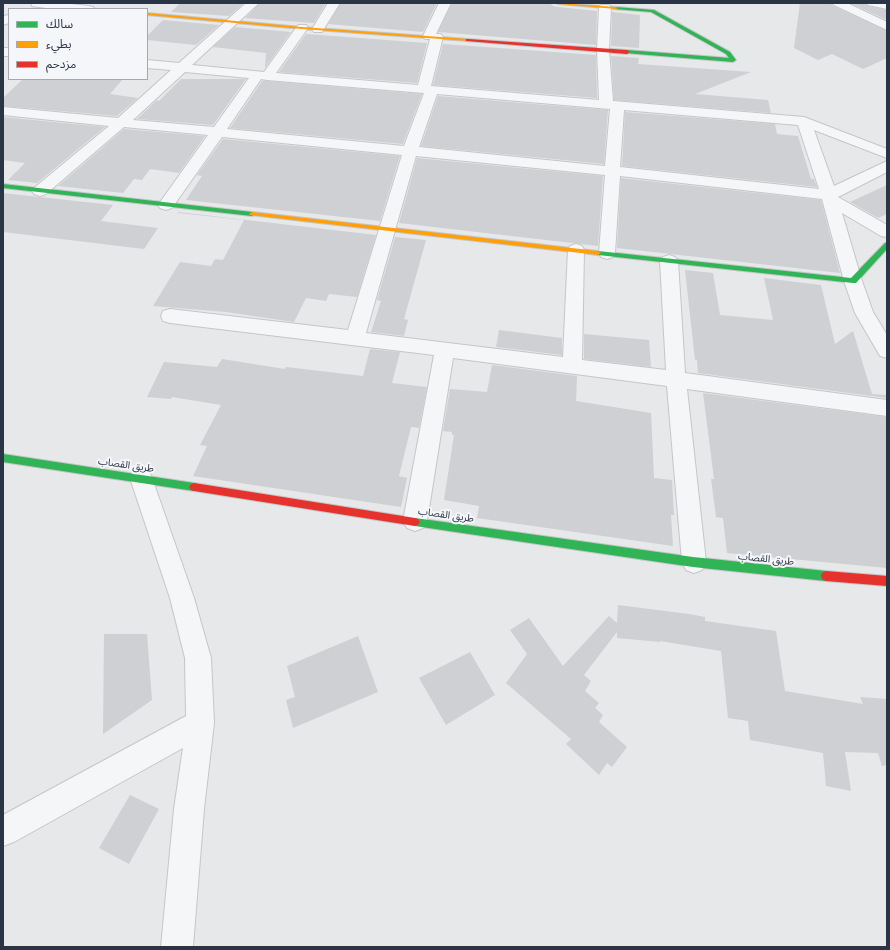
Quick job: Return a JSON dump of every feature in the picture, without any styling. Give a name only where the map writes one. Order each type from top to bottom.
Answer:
[{"type":"street","points":[[40,191],[122,122],[253,3]]},
{"type":"street","points":[[318,28],[334,3]]},
{"type":"street","points":[[356,338],[428,89],[433,37],[445,3]]},
{"type":"street","points":[[148,14],[302,28],[318,28],[730,61],[733,58],[728,53],[655,12],[605,6],[558,3]]},
{"type":"street","points":[[838,3],[887,26]]},
{"type":"street","points":[[872,3],[887,6]]},
{"type":"street","points":[[34,5],[75,8]]},
{"type":"street","points":[[605,6],[603,50],[611,106],[613,171],[607,253]]},
{"type":"street","points":[[166,206],[218,132],[302,28]]},
{"type":"street","points":[[148,64],[263,76],[804,121],[887,154]]},
{"type":"street","points":[[3,111],[613,171],[829,197],[887,232]]},
{"type":"street","points":[[804,121],[864,313],[874,333],[887,351]]},
{"type":"street","points":[[829,197],[887,166]]},
{"type":"street","points":[[3,186],[166,206],[853,281]]},
{"type":"street","points":[[853,281],[887,245]]},
{"type":"street","points":[[572,366],[576,250]]},
{"type":"street","points":[[669,261],[676,379],[694,562]]},
{"type":"street","points":[[170,316],[676,379],[887,408]]},
{"type":"street","points":[[415,521],[445,350]]},
{"type":"street","name":"طريق القصاب","points":[[3,458],[694,562],[863,580],[887,581]]},
{"type":"street","points":[[141,478],[182,598],[198,658],[200,723],[189,809],[177,947]]},
{"type":"street","points":[[3,831],[200,723]]},
{"type":"building","points":[[180,3],[244,3],[229,16],[171,12]]},
{"type":"building","points":[[260,3],[326,3],[314,23],[245,18]]},
{"type":"building","points":[[341,3],[437,3],[423,32],[328,24]]},
{"type":"building","points":[[452,3],[550,3],[553,6],[558,7],[597,11],[596,45],[438,32]]},
{"type":"building","points":[[800,3],[830,3],[833,6],[887,31],[887,58],[863,69],[832,54],[818,60],[794,48]]},
{"type":"building","points":[[850,3],[864,3],[868,6],[887,10],[887,20]]},
{"type":"building","points":[[612,12],[640,15],[639,48],[611,46]]},
{"type":"building","points":[[163,20],[219,25],[196,45],[148,40],[148,35]]},
{"type":"building","points":[[235,27],[291,32],[265,68],[266,53],[213,47]]},
{"type":"building","points":[[306,34],[427,43],[417,83],[279,72]]},
{"type":"building","points":[[443,44],[596,55],[597,98],[433,85]]},
{"type":"building","points":[[611,56],[639,58],[638,64],[751,72],[695,94],[768,100],[771,113],[614,100]]},
{"type":"building","points":[[181,79],[246,79],[213,125],[137,119],[157,100],[159,101]]},
{"type":"building","points":[[22,80],[122,80],[110,94],[138,98],[117,116],[3,106],[3,98]]},
{"type":"building","points":[[262,81],[422,94],[403,144],[230,128]]},
{"type":"building","points":[[438,96],[608,110],[604,164],[421,146]]},
{"type":"building","points":[[625,112],[775,124],[777,134],[798,136],[811,179],[814,179],[817,187],[622,166]]},
{"type":"building","points":[[3,117],[105,127],[37,183],[8,180],[25,163],[3,160]]},
{"type":"building","points":[[124,129],[205,136],[179,173],[150,169],[142,180],[134,179],[123,193],[58,186]]},
{"type":"building","points":[[223,139],[400,156],[380,221],[186,200],[202,176],[197,175]]},
{"type":"building","points":[[417,158],[603,176],[598,246],[399,223]]},
{"type":"building","points":[[621,178],[821,200],[840,273],[617,248]]},
{"type":"building","points":[[887,185],[887,214],[878,218],[850,202]]},
{"type":"building","points":[[3,193],[113,205],[101,221],[158,228],[144,249],[3,232]]},
{"type":"building","points":[[178,212],[376,235],[357,297],[329,294],[326,301],[306,298],[294,322],[226,312],[153,306],[180,262],[211,266],[215,259],[223,260],[244,220]]},
{"type":"building","points":[[395,237],[426,240],[404,319],[408,320],[404,336],[371,332],[381,301],[377,300]]},
{"type":"building","points":[[685,270],[713,273],[720,315],[773,320],[764,278],[821,285],[835,344],[853,331],[872,394],[887,395],[887,398],[698,373],[697,360],[695,360]]},
{"type":"building","points":[[499,330],[562,338],[562,355],[496,347]]},
{"type":"building","points":[[584,334],[649,340],[651,367],[584,359]]},
{"type":"building","points":[[370,349],[400,352],[392,383],[427,387],[419,428],[411,427],[399,476],[407,478],[401,507],[193,476],[207,446],[200,445],[221,405],[172,397],[171,399],[147,397],[164,362],[217,367],[222,359],[285,369],[286,367],[363,376]]},
{"type":"building","points":[[492,365],[577,376],[576,401],[651,413],[654,478],[672,480],[674,515],[671,515],[673,546],[477,518],[479,506],[444,500],[454,435],[452,435],[452,432],[443,431],[450,389],[487,392]]},
{"type":"building","points":[[703,393],[887,417],[887,568],[727,553],[723,518],[716,517],[711,479],[714,479]]},
{"type":"building","points":[[618,605],[689,614],[705,617],[705,621],[776,631],[785,691],[863,704],[860,697],[887,699],[887,765],[882,766],[878,753],[845,752],[851,791],[826,786],[823,753],[750,740],[748,721],[728,718],[721,651],[660,641],[617,638],[617,632],[584,675],[591,681],[585,691],[599,703],[595,708],[603,715],[599,722],[627,747],[612,767],[607,763],[599,775],[566,744],[571,739],[506,683],[527,654],[510,630],[529,618],[563,666],[609,616],[617,623]]},
{"type":"building","points":[[104,634],[147,634],[152,700],[103,734]]},
{"type":"building","points":[[358,636],[378,692],[293,728],[286,700],[295,697],[287,666]]},
{"type":"building","points":[[470,652],[495,695],[446,725],[419,678]]},
{"type":"building","points":[[130,795],[159,809],[129,864],[99,848]]},
{"type":"traffic: fast","points":[[616,8],[652,11],[728,53],[733,60],[627,52]]},
{"type":"traffic: fast","points":[[3,186],[252,214]]},
{"type":"traffic: fast","points":[[598,253],[853,281],[887,245]]},
{"type":"traffic: fast","points":[[3,458],[194,487]]},
{"type":"traffic: fast","points":[[415,522],[693,562],[826,576]]},
{"type":"traffic: slow","points":[[558,3],[616,8]]},
{"type":"traffic: slow","points":[[148,14],[302,28],[468,40]]},
{"type":"traffic: slow","points":[[252,214],[598,253]]},
{"type":"traffic: jam","points":[[468,40],[627,52]]},
{"type":"traffic: jam","points":[[194,487],[415,522]]},
{"type":"traffic: jam","points":[[826,576],[887,581]]}]
